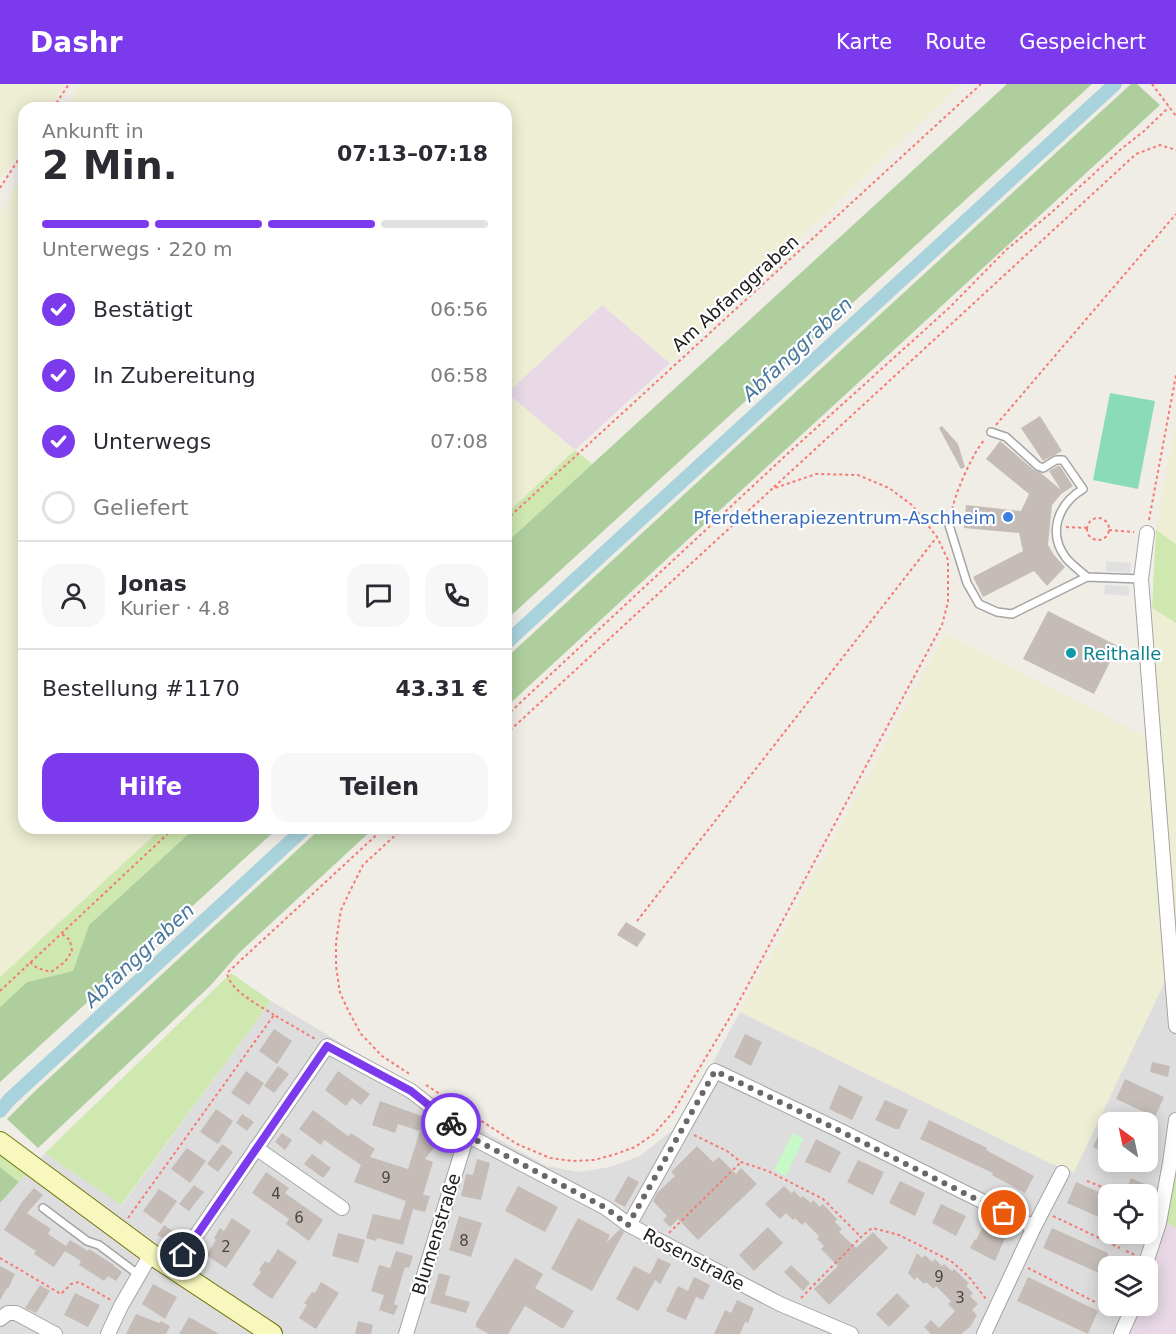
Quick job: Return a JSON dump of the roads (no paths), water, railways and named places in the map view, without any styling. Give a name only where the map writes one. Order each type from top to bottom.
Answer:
[{"type":"main road","points":[[0,1142],[151,1254],[272,1334]]},
{"type":"street","points":[[1147,533],[1141,579],[1176,1026]]},
{"type":"street","name":"Rosenstraße","points":[[256,1148],[327,1046],[411,1091],[466,1135],[606,1208],[628,1225],[780,1304],[851,1334]]},
{"type":"street","points":[[628,1225],[715,1071],[1034,1227]]},
{"type":"street","points":[[1147,1256],[1159,1223],[1176,1120]]},
{"type":"street","name":"Blumenstraße","points":[[406,1334],[466,1135]]},
{"type":"street","points":[[173,1269],[256,1148],[342,1208]]},
{"type":"street","points":[[984,1334],[1062,1173]]},
{"type":"street","points":[[108,1334],[151,1254]]},
{"type":"street","points":[[0,1319],[8,1313],[16,1314],[55,1334]]},
{"type":"street","points":[[1121,1334],[1129,1316]]},
{"type":"lane","points":[[991,432],[1006,437],[1043,468],[1056,460],[1063,460],[1083,489],[1066,503],[1058,516],[1056,537],[1067,559],[1087,577]]},
{"type":"lane","points":[[950,525],[967,583],[979,604],[998,612],[1012,614],[1087,577],[1141,579]]},
{"type":"lane","points":[[44,1208],[87,1241],[99,1245],[139,1275]]},
{"type":"waterway","name":"Abfanggraben","points":[[512,637],[1115,84]]},
{"type":"waterway","name":"Abfanggraben","points":[[0,1111],[10,1099],[298,834]]},
{"type":"place","name":"Pferdetherapiezentrum-Aschheim","points":[[1008,517]]},
{"type":"place","name":"Reithalle","points":[[1071,653]]}]
